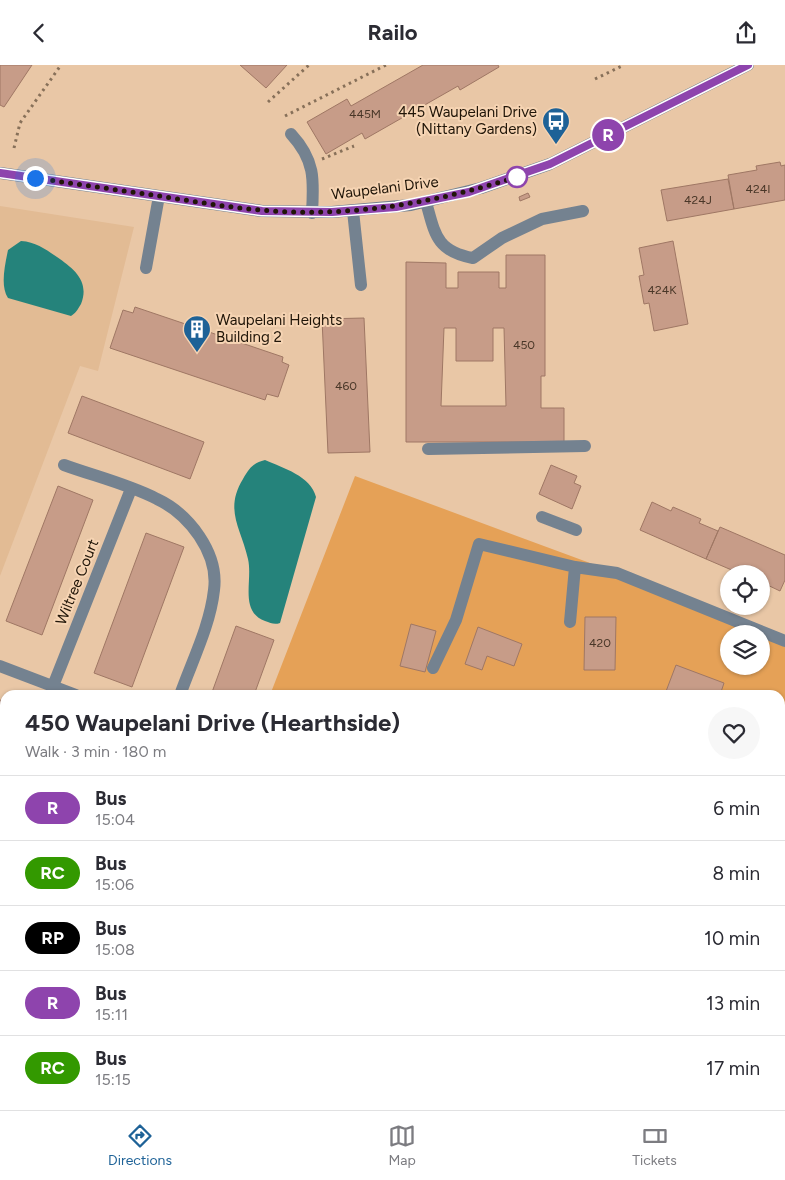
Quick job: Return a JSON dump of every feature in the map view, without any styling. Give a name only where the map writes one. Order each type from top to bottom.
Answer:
[{"type":"street","name":"Waupelani Drive","points":[[0,173],[262,211],[312,213],[353,211],[426,202],[487,187],[550,164],[748,65]]},
{"type":"street","points":[[291,134],[303,147],[310,163],[314,181],[312,213]]},
{"type":"street","points":[[146,268],[159,196]]},
{"type":"street","points":[[426,202],[436,239],[456,255],[473,258],[502,239],[542,219],[583,211]]},
{"type":"street","points":[[353,211],[361,285]]},
{"type":"street","points":[[428,449],[585,446]]},
{"type":"street","points":[[64,465],[157,499],[176,511],[204,543],[212,564],[215,589],[208,617],[182,690]]},
{"type":"street","name":"Wiltree Court","points":[[53,686],[130,489]]},
{"type":"street","points":[[542,517],[576,530]]},
{"type":"street","points":[[433,668],[456,619],[479,544],[575,567],[617,573],[785,641]]},
{"type":"street","points":[[570,622],[575,567]]},
{"type":"street","points":[[0,666],[63,690]]},
{"type":"path","points":[[14,148],[20,123],[61,65]]},
{"type":"path","points":[[268,102],[309,65]]},
{"type":"path","points":[[285,117],[386,65]]},
{"type":"path","points":[[596,79],[624,65]]},
{"type":"path","points":[[310,163],[354,146]]},
{"type":"shaded area","points":[[0,206],[134,227],[98,371],[80,366],[0,576]]},
{"type":"shaded area","points":[[355,476],[617,573],[745,625],[720,625],[720,675],[770,675],[770,635],[785,641],[785,690],[272,690]]},
{"type":"water","points":[[21,241],[36,244],[57,257],[79,276],[82,282],[83,296],[81,304],[73,315],[8,298],[4,288],[4,281],[8,250]]},
{"type":"water","points":[[265,460],[302,478],[308,483],[316,497],[280,623],[276,624],[265,621],[252,610],[249,595],[248,559],[234,510],[237,490],[245,475],[254,464]]},
{"type":"building","points":[[0,65],[32,65],[4,107],[0,105]]},
{"type":"building","points":[[240,65],[287,65],[266,88]]},
{"type":"building","points":[[423,65],[498,65],[499,67],[460,90],[458,86],[365,139],[362,133],[326,154],[307,122],[347,99],[351,106]]},
{"type":"building","points":[[780,162],[781,166],[785,165],[785,200],[734,209],[728,175],[757,170],[756,166]]},
{"type":"building","points":[[728,179],[734,209],[667,221],[661,190]]},
{"type":"building","points":[[528,193],[530,197],[520,201],[519,197]]},
{"type":"building","points":[[673,241],[688,324],[654,331],[649,303],[644,304],[639,276],[644,275],[639,248]]},
{"type":"building","points":[[506,255],[545,255],[545,376],[541,376],[541,408],[564,408],[564,442],[406,442],[406,262],[446,263],[446,288],[458,288],[458,272],[499,272],[499,288],[506,288]],"holes":[[[444,328],[456,328],[456,361],[493,361],[493,328],[504,328],[506,406],[441,406]]]},
{"type":"building","name":"Waupelani Heights Building 2","points":[[135,307],[283,357],[282,362],[289,365],[278,397],[267,394],[265,400],[110,348],[123,310],[133,313]]},
{"type":"building","points":[[364,318],[370,452],[328,453],[322,319]]},
{"type":"building","points":[[82,396],[204,442],[190,479],[68,433]]},
{"type":"building","points":[[551,465],[577,476],[574,483],[581,486],[572,509],[539,494]]},
{"type":"building","points":[[58,486],[93,500],[42,635],[6,621]]},
{"type":"building","points":[[652,502],[671,511],[673,507],[701,519],[699,523],[718,531],[706,559],[640,530]]},
{"type":"building","points":[[720,527],[785,555],[785,580],[780,591],[770,586],[770,565],[720,565],[706,559]]},
{"type":"building","points":[[146,533],[184,547],[132,687],[94,673]]},
{"type":"building","points":[[585,617],[616,617],[615,670],[584,670]]},
{"type":"building","points":[[411,624],[436,631],[425,672],[400,666]]},
{"type":"building","points":[[236,626],[274,640],[256,690],[213,690]]},
{"type":"building","points":[[478,627],[522,644],[514,666],[487,656],[482,670],[465,664]]},
{"type":"building","points":[[676,665],[724,683],[722,690],[667,690]]},
{"type":"bus line","name":"R","points":[[0,173],[262,211],[332,212],[396,207],[469,192],[528,173],[577,151],[708,83],[748,65]]},
{"type":"place","name":"445 Waupelani Drive (Nittany Gardens)","points":[[556,145]]},
{"type":"place","name":"Waupelani Heights Building 2","points":[[197,353]]},
{"type":"route","points":[[35,178],[230,207],[312,213],[411,205],[469,192],[517,177]]}]
